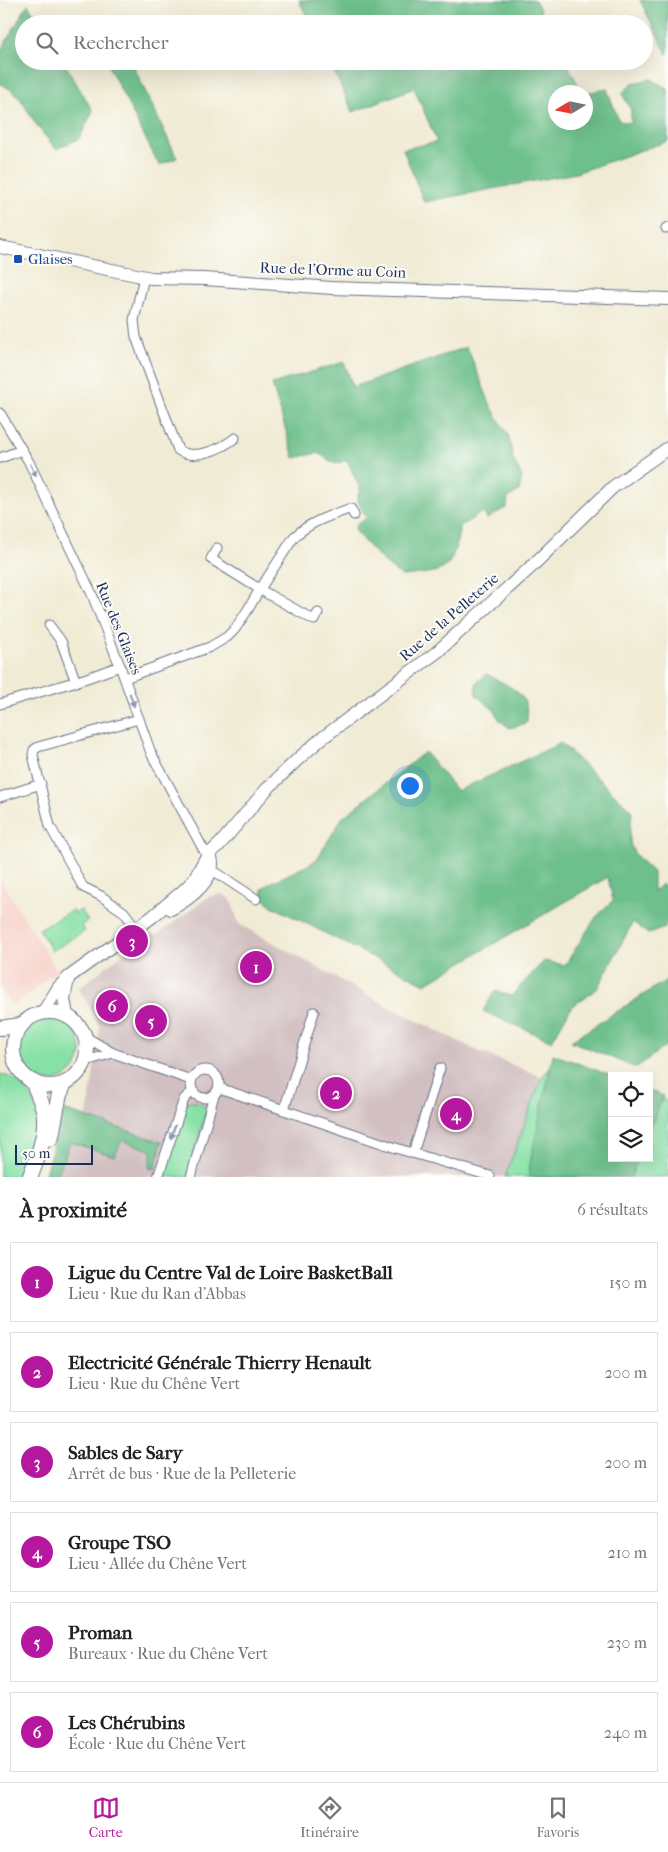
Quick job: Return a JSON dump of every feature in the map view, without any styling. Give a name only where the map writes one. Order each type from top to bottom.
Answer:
[{"type":"highway","points":[[30,1177],[40,1149],[44,1122],[43,1110],[34,1082]]},
{"type":"highway","points":[[38,1177],[47,1150],[59,1096],[64,1084]]},
{"type":"main road","name":"Rue de l'Orme au Coin","points":[[0,248],[144,277],[332,288],[668,299]]},
{"type":"main road","name":"Rue de la Pelleterie","points":[[43,1012],[59,987],[69,977],[152,917],[193,881],[208,854],[220,844],[266,790],[298,759],[321,739],[432,657],[531,567],[613,487],[668,448]]},
{"type":"main road","points":[[208,854],[212,863],[211,869]]},
{"type":"main road","name":"Rue de la Pelleterie","points":[[152,917],[172,909],[196,893],[203,885],[211,869]]},
{"type":"main road","points":[[67,1015],[64,999],[69,977]]},
{"type":"main road","points":[[43,1012],[55,1012],[67,1015],[75,1021],[86,1037],[88,1049],[86,1061],[81,1071],[73,1079],[64,1084],[43,1086],[25,1076],[18,1069],[13,1049],[15,1036],[21,1025],[34,1015],[43,1012]]},
{"type":"main road","points":[[0,1028],[21,1025]]},
{"type":"main road","points":[[0,1041],[13,1049]]},
{"type":"street","points":[[144,277],[134,320],[136,337],[178,450],[184,454],[198,455],[227,444],[234,438]]},
{"type":"street","name":"Rue des Glaises","points":[[0,413],[22,450],[91,592],[125,678],[151,753],[208,854]]},
{"type":"street","points":[[0,458],[22,450]]},
{"type":"street","points":[[125,678],[218,643],[235,629],[294,537],[305,527],[349,509],[351,509],[354,515]]},
{"type":"street","points":[[217,548],[211,558],[314,620],[318,613]]},
{"type":"street","points":[[49,625],[61,641],[76,682]]},
{"type":"street","points":[[0,704],[76,682],[120,666]]},
{"type":"street","points":[[136,928],[124,912],[83,887],[50,826],[33,755],[34,750],[38,747],[138,720]]},
{"type":"street","points":[[0,797],[41,784]]},
{"type":"street","points":[[211,869],[256,899]]},
{"type":"street","points":[[284,1110],[314,1012]]},
{"type":"street","points":[[86,1037],[113,1053],[191,1080]]},
{"type":"street","points":[[86,1061],[113,1053]]},
{"type":"street","points":[[191,1080],[198,1072],[205,1068],[209,1069],[220,1080],[191,1177]]},
{"type":"street","points":[[413,1153],[440,1068]]},
{"type":"street","points":[[191,1080],[193,1091],[201,1098],[216,1092],[284,1110],[413,1153],[490,1176]]},
{"type":"street","points":[[158,1177],[184,1099],[193,1091]]},
{"type":"shaded area","points":[[0,878],[57,971],[12,1007],[0,987]]},
{"type":"shaded area","points":[[223,894],[231,900],[239,924],[393,1009],[478,1051],[542,1077],[505,1177],[57,1177],[69,1142],[81,1132],[88,1110],[100,1027],[79,988],[149,933],[157,935],[208,897]]},
{"type":"green space","points":[[299,0],[535,0],[542,15],[306,15]]},
{"type":"green space","points":[[640,0],[668,0],[668,54],[653,26],[653,15],[648,15]]},
{"type":"green space","points":[[28,4],[35,15],[22,15]]},
{"type":"green space","points":[[15,26],[15,70],[68,70],[93,111],[79,139],[56,149],[17,95],[0,84],[0,52]]},
{"type":"green space","points":[[111,70],[135,70],[177,158],[159,165]]},
{"type":"green space","points":[[333,70],[571,70],[578,85],[548,85],[548,130],[593,130],[593,92],[607,89],[619,121],[631,123],[631,110],[622,94],[632,83],[651,79],[668,89],[668,141],[576,173],[424,202],[403,149],[437,142],[414,88],[353,112]]},
{"type":"green space","points":[[467,347],[491,406],[509,437],[513,459],[522,477],[519,491],[508,498],[507,507],[487,519],[483,512],[460,526],[454,553],[450,562],[445,567],[429,573],[402,576],[385,563],[356,533],[357,523],[366,519],[366,517],[358,502],[358,494],[361,491],[347,460],[335,464],[318,453],[294,458],[272,384],[344,362],[353,387]]},
{"type":"green space","points":[[487,674],[511,687],[522,697],[527,712],[527,722],[509,728],[499,719],[495,711],[476,695],[476,683]]},
{"type":"green space","points":[[561,743],[632,811],[630,839],[633,851],[653,872],[653,891],[663,884],[668,889],[668,915],[665,928],[648,934],[633,922],[597,989],[572,1006],[552,1041],[483,1011],[495,991],[511,996],[544,961],[565,965],[596,917],[613,901],[608,877],[425,984],[272,906],[263,898],[262,889],[268,884],[317,859],[342,818],[425,752],[457,791]]},
{"type":"green space","points":[[72,910],[74,914],[81,910],[88,921],[81,925],[85,931],[52,951],[39,929]]},
{"type":"green space","points":[[668,979],[668,1044],[636,1068],[571,1041]]},
{"type":"green space","points":[[50,1019],[67,1024],[72,1028],[76,1033],[81,1050],[76,1067],[72,1072],[67,1076],[50,1081],[33,1076],[28,1072],[24,1067],[19,1050],[24,1033],[28,1028],[33,1024]]},
{"type":"green space","points":[[553,1054],[608,1075],[608,1162],[637,1162],[631,1177],[529,1177],[530,1163]]},
{"type":"green space","points":[[553,1064],[608,1152],[608,1162],[653,1162],[653,1096],[668,1101],[668,1177],[505,1177],[542,1077]]},
{"type":"green space","points":[[0,1074],[13,1079],[25,1088],[36,1106],[38,1127],[36,1137],[21,1177],[0,1177]]},
{"type":"green space","points":[[653,1092],[663,1096],[653,1121]]},
{"type":"green space","points":[[198,1102],[207,1109],[187,1177],[162,1177],[185,1103]]},
{"type":"green space","points":[[64,1110],[162,1142],[155,1169],[149,1167],[152,1151],[122,1140],[114,1156],[70,1142],[57,1177],[44,1177]]},
{"type":"place","name":"Glaises","points":[[18,259]]},
{"type":"place","name":"Sables de Sary","points":[[132,941]]},
{"type":"place","name":"Ligue du Centre Val de Loire BasketBall","points":[[256,967]]},
{"type":"place","name":"Les Chérubins","points":[[112,1006]]},
{"type":"place","name":"Proman","points":[[151,1021]]},
{"type":"place","name":"Electricité Générale Thierry Henault","points":[[336,1093]]},
{"type":"place","name":"Groupe TSO","points":[[456,1114]]}]
